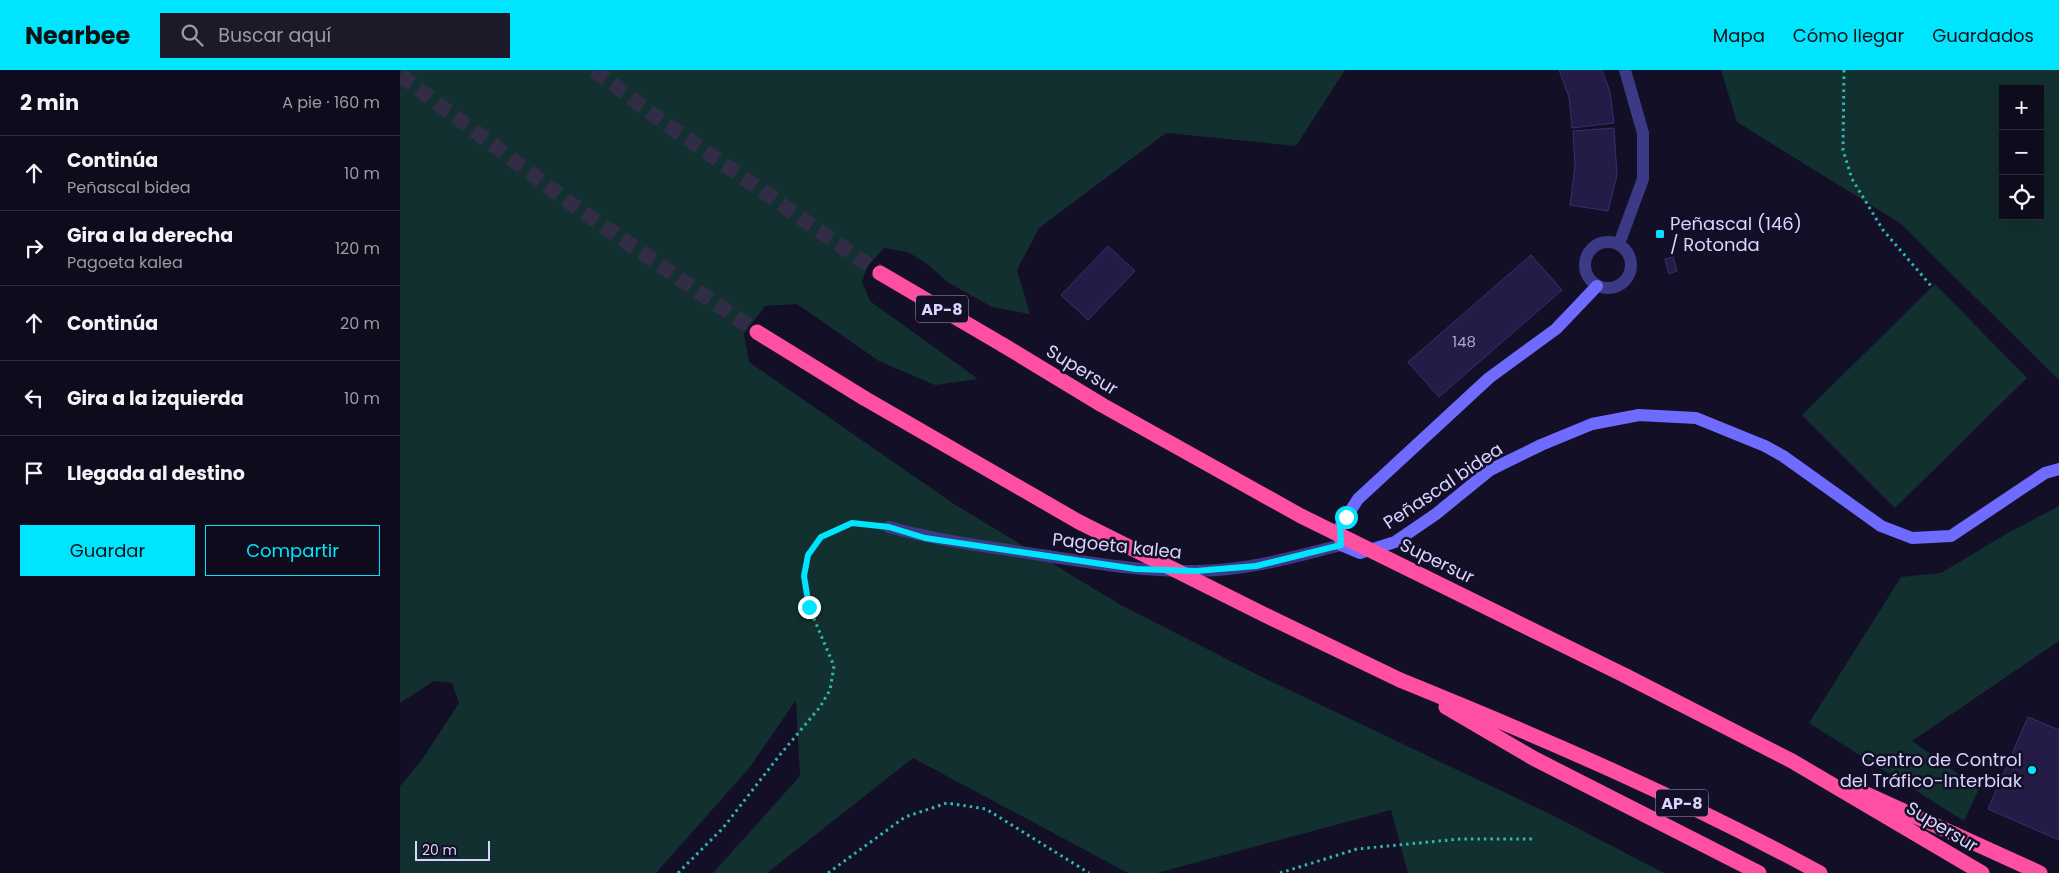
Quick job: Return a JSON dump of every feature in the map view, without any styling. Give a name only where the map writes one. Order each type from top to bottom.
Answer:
[{"type":"highway","name":"Supersur","points":[[880,273],[1102,405],[1302,516],[1626,676],[1792,761],[1982,873]]},
{"type":"highway","name":"AP-8","points":[[757,332],[864,398],[1079,522],[1400,680],[1542,738],[1749,834],[1820,873]]},
{"type":"highway","points":[[1400,680],[1532,758],[1758,873]]},
{"type":"highway","name":"AP-8","points":[[1792,761],[2040,873]]},
{"type":"street","points":[[1618,244],[1643,179],[1643,133],[1625,70]]},
{"type":"street","points":[[1603,242],[1618,244],[1625,249],[1632,262],[1629,276],[1618,287],[1604,288],[1596,286],[1586,274],[1586,258],[1590,251],[1603,242]]},
{"type":"street","points":[[1341,545],[1340,526],[1358,499],[1489,378],[1556,330],[1596,286]]},
{"type":"street","name":"Peñascal bidea","points":[[1341,545],[1360,553],[1395,542],[1436,514],[1490,470],[1592,424],[1639,415],[1696,418],[1765,446],[1783,456],[1881,526],[1912,538],[1951,536],[2045,473],[2059,469]]},
{"type":"street","name":"Pagoeta kalea","points":[[889,527],[925,538],[1118,566],[1196,571],[1256,566],[1341,545]]},
{"type":"path","points":[[1844,70],[1843,150],[1852,179],[1883,230],[1932,287]]},
{"type":"path","points":[[678,873],[723,828],[820,707],[830,690],[834,666],[809,607],[804,576],[808,555],[821,537],[852,523],[889,527]]},
{"type":"path","points":[[828,873],[905,817],[947,803],[986,809],[1089,873]]},
{"type":"path","points":[[1280,873],[1357,848],[1460,839],[1534,839]]},
{"type":"green space","points":[[400,70],[1345,70],[1296,146],[1166,133],[1039,228],[1017,270],[1030,314],[992,307],[949,283],[927,264],[908,252],[884,248],[867,267],[862,282],[870,301],[978,379],[935,385],[879,361],[797,304],[765,306],[744,334],[749,362],[954,504],[1121,605],[1258,675],[1552,815],[1664,873],[1408,873],[1391,810],[1157,873],[1128,873],[913,758],[767,873],[713,873],[800,776],[796,700],[750,767],[656,873],[400,873],[400,786],[421,761],[459,703],[452,683],[434,681],[400,703]]},
{"type":"green space","points":[[1721,70],[2059,70],[2059,380],[1900,223],[1737,122]]},
{"type":"green space","points":[[1935,284],[2027,378],[1895,508],[1802,415]]},
{"type":"green space","points":[[2059,506],[2059,641],[1912,741],[1979,789],[1964,821],[1809,723],[1901,577],[1941,573],[2006,534]]},
{"type":"building","points":[[1559,70],[1602,70],[1610,92],[1614,123],[1572,128],[1569,97]]},
{"type":"building","points":[[1614,128],[1617,175],[1608,211],[1570,205],[1575,165],[1573,131]]},
{"type":"building","points":[[1108,246],[1135,271],[1088,320],[1061,295]]},
{"type":"building","points":[[1531,255],[1562,290],[1439,397],[1408,362]]},
{"type":"building","points":[[1673,257],[1677,271],[1669,274],[1665,259]]},
{"type":"building","name":"Centro de Control del Tráfico-Interbiak","points":[[2028,717],[2059,730],[2059,840],[1988,809]]},
{"type":"tunnel","points":[[594,70],[655,116],[880,273]]},
{"type":"tunnel","points":[[400,75],[573,205],[757,332]]},
{"type":"place","name":"Peñascal (146) / Rotonda","points":[[1660,234]]},
{"type":"place","name":"Centro de Control del Tráfico-Interbiak","points":[[2032,770]]},
{"type":"route","points":[[809,607],[804,576],[808,555],[821,537],[852,523],[889,527],[925,538],[1136,569],[1196,571],[1256,566],[1341,545],[1340,526],[1346,517]]}]
